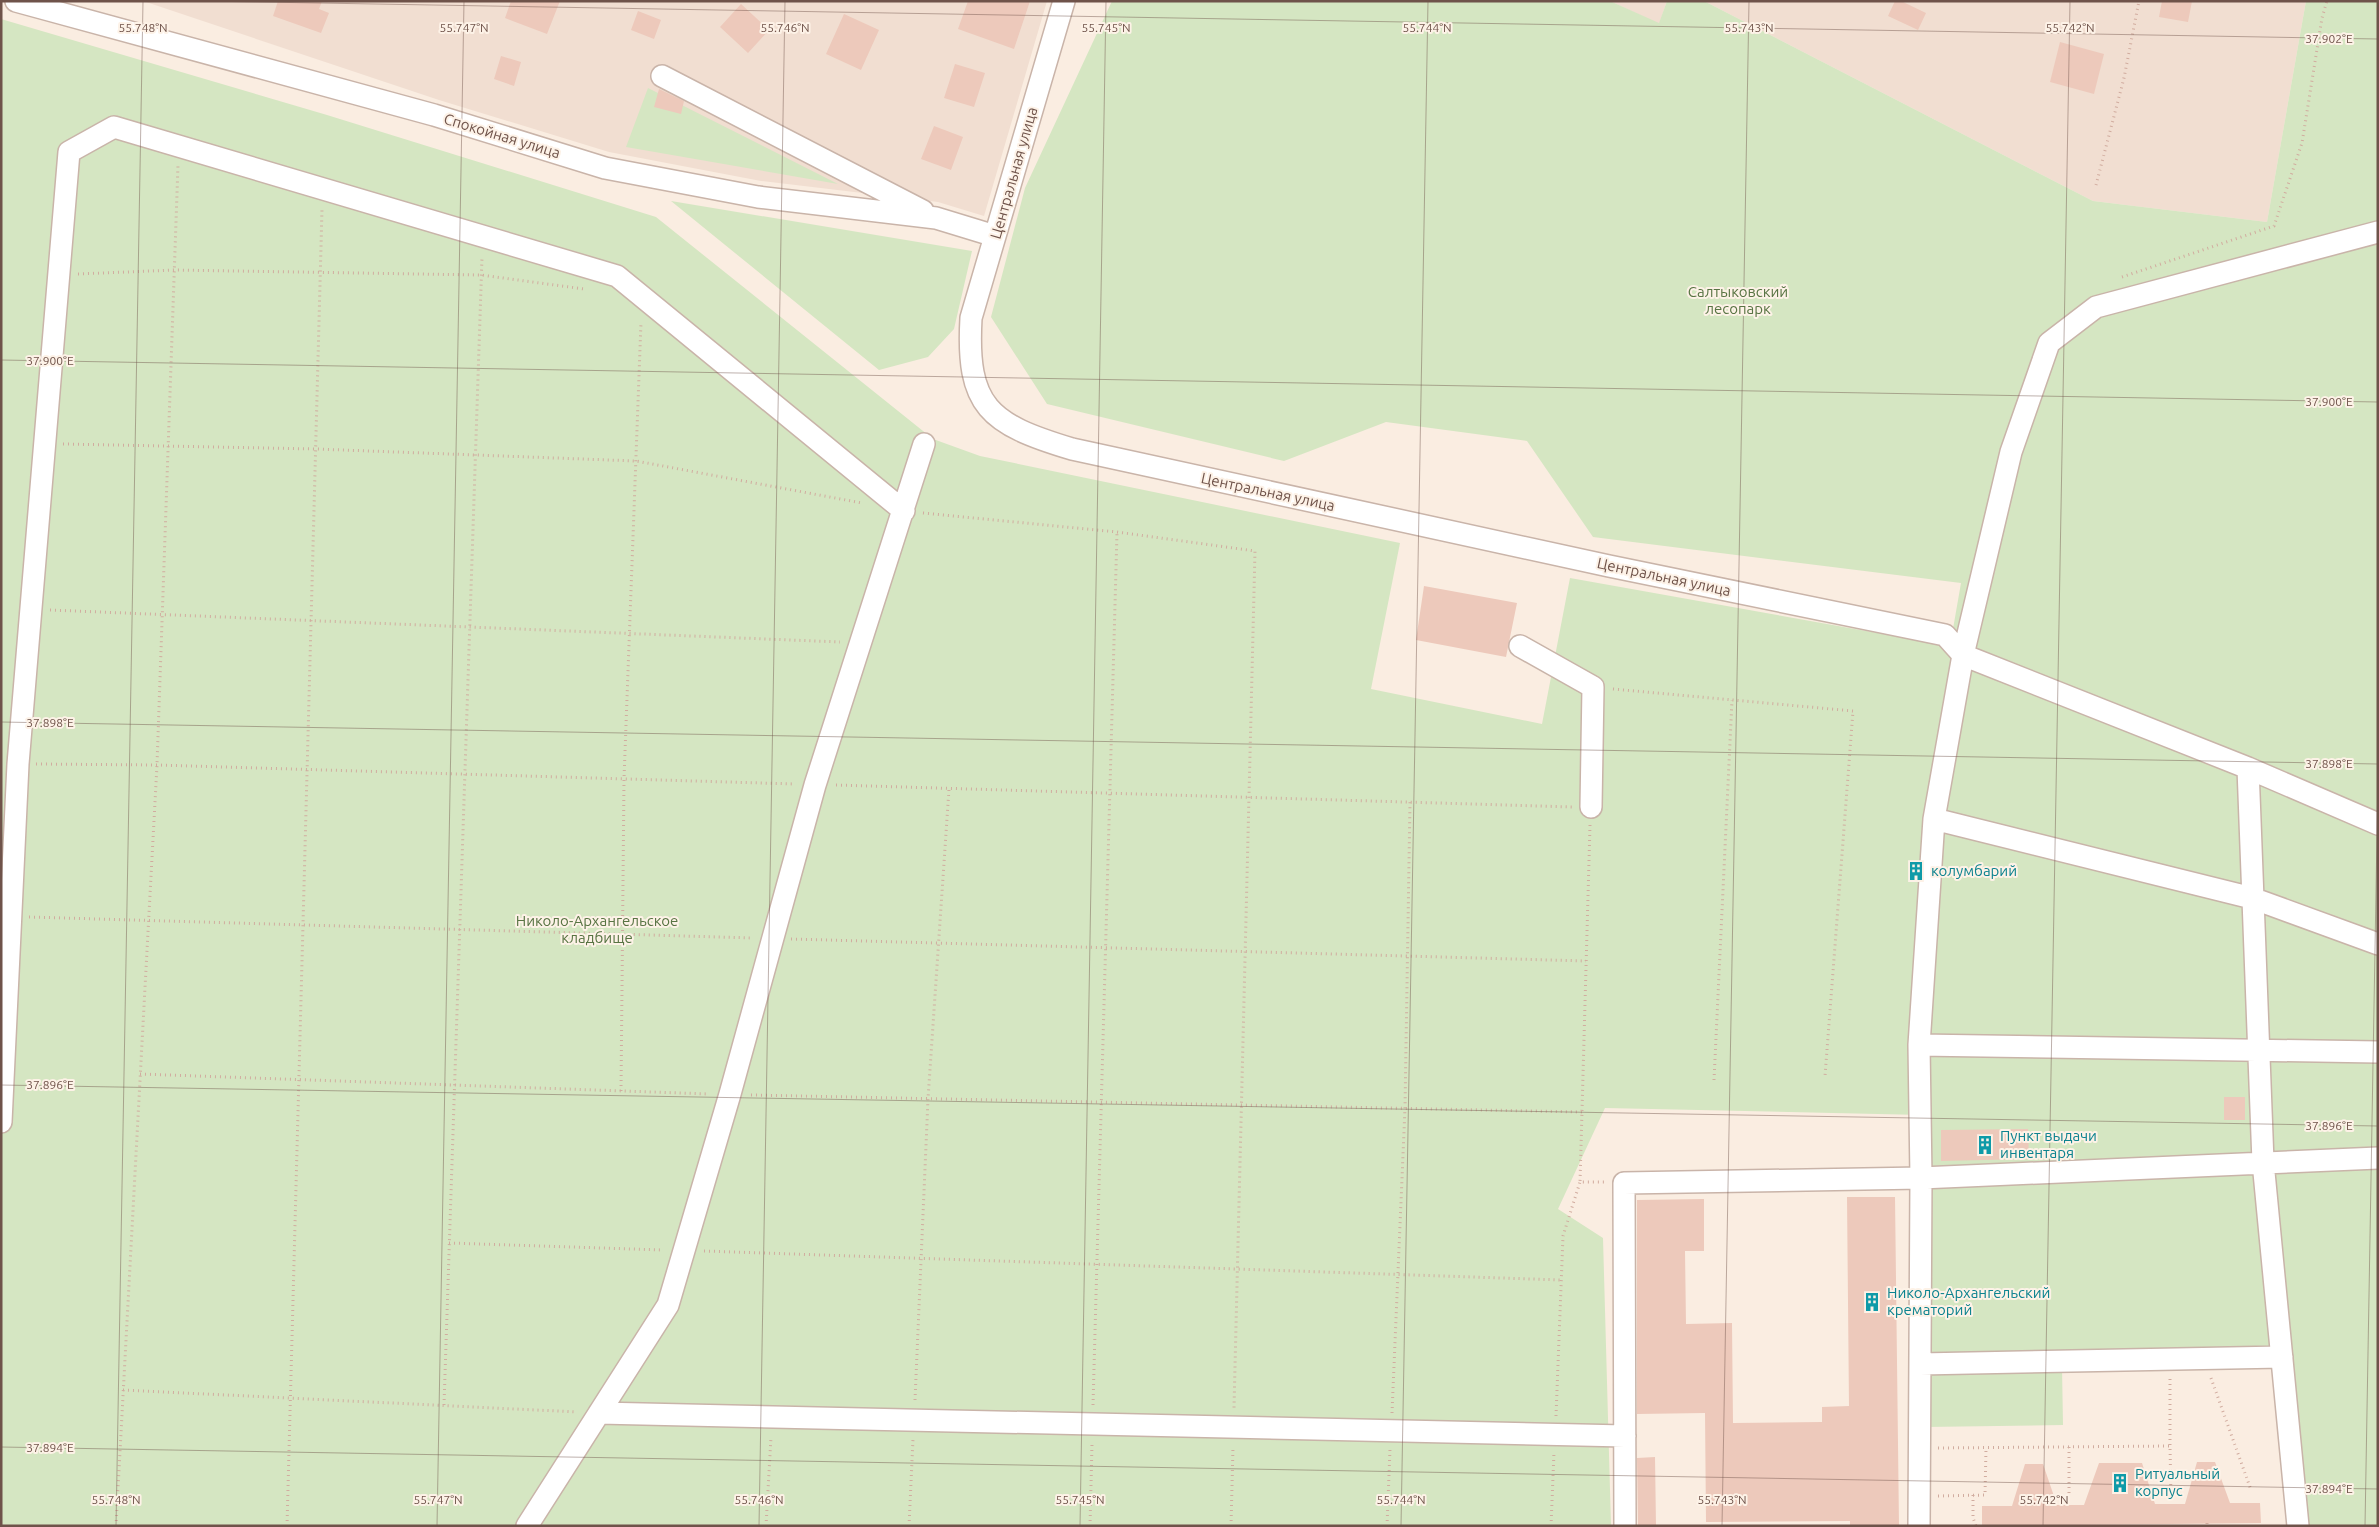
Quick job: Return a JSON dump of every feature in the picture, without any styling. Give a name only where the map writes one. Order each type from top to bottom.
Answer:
[{"type":"street","name":"Спокойная улица","points":[[16,1],[434,115],[605,168],[758,197],[936,218],[995,236]]},
{"type":"street","name":"Центральная улица","points":[[1064,1],[972,318],[969,352],[974,382],[983,403],[1003,421],[1034,437],[1081,451],[1609,566],[1945,635],[1963,654]]},
{"type":"street","points":[[662,76],[936,218]]},
{"type":"street","points":[[1,1122],[18,764],[69,152],[114,127],[617,276],[904,511]]},
{"type":"street","points":[[1919,1526],[1921,1178],[1919,1045],[1934,819],[1963,654],[2011,452],[2049,343],[2096,307],[2378,232]]},
{"type":"street","points":[[527,1526],[668,1305],[730,1094],[815,785],[924,444]]},
{"type":"street","points":[[1520,646],[1593,687],[1590,808]]},
{"type":"street","points":[[1963,654],[2248,768],[2378,824]]},
{"type":"street","points":[[2248,768],[2263,1162],[2298,1526]]},
{"type":"street","points":[[1934,819],[2252,898],[2378,944]]},
{"type":"street","points":[[1919,1045],[2378,1052]]},
{"type":"street","points":[[1625,1526],[1624,1183],[1921,1178],[2378,1158]]},
{"type":"street","points":[[1920,1364],[2282,1357]]},
{"type":"street","points":[[599,1413],[1624,1436]]},
{"type":"path","points":[[2096,185],[2124,78],[2139,1]]},
{"type":"path","points":[[2120,278],[2274,226],[2302,143],[2322,18],[2327,1]]},
{"type":"path","points":[[116,1526],[157,765],[178,146]]},
{"type":"path","points":[[287,1526],[323,189]]},
{"type":"path","points":[[444,1405],[483,236]]},
{"type":"path","points":[[59,275],[174,270],[481,275],[585,289]]},
{"type":"path","points":[[621,1091],[624,779],[642,297]]},
{"type":"path","points":[[45,444],[316,449],[636,461],[865,504]]},
{"type":"path","points":[[904,511],[1117,532],[1255,551],[1232,1526]]},
{"type":"path","points":[[1090,1526],[1117,532]]},
{"type":"path","points":[[31,610],[861,643]]},
{"type":"path","points":[[1593,687],[1853,711],[1825,1076]]},
{"type":"path","points":[[1714,1080],[1732,700]]},
{"type":"path","points":[[18,764],[157,765],[1590,808],[1580,1182],[1562,1236],[1551,1526]]},
{"type":"path","points":[[909,1526],[928,1098],[949,789]]},
{"type":"path","points":[[1387,1526],[1405,1108],[1409,956],[1410,802]]},
{"type":"path","points":[[11,916],[1586,961]]},
{"type":"path","points":[[140,1074],[730,1094],[1582,1112]]},
{"type":"path","points":[[1580,1182],[1624,1183]]},
{"type":"path","points":[[449,1243],[1561,1280]]},
{"type":"path","points":[[2170,1359],[2171,1497]]},
{"type":"path","points":[[2204,1359],[2251,1490]]},
{"type":"path","points":[[123,1390],[599,1413]]},
{"type":"path","points":[[766,1526],[772,1416]]},
{"type":"path","points":[[1920,1448],[2170,1446]]},
{"type":"path","points":[[2069,1447],[2069,1493]]},
{"type":"path","points":[[1920,1496],[1985,1495],[1986,1448]]},
{"type":"path","points":[[1973,1495],[1973,1518],[1976,1526]]},
{"type":"shaded area","points":[[143,1],[1047,1],[984,216],[938,202],[761,181],[609,152],[439,100]]},
{"type":"shaded area","points":[[1610,1],[1667,1],[1659,24]]},
{"type":"shaded area","points":[[1704,1],[2306,1],[2267,222],[2093,201]]},
{"type":"green space","name":"Николо-Архангельское кладбище","points":[[1112,1],[1610,1],[1659,23],[1667,1],[1704,1],[2093,201],[2267,222],[2306,1],[2378,1],[2378,1526],[2302,1526],[2288,1363],[2062,1367],[2063,1425],[1925,1427],[1922,1115],[1605,1108],[1558,1209],[1603,1238],[1611,1526],[1,1526],[1,19],[327,115],[656,217],[933,439],[980,456],[1400,543],[1371,689],[1542,724],[1570,578],[1950,646],[1961,583],[1593,537],[1527,441],[1386,422],[1284,461],[1047,404],[991,317],[1025,188]]},
{"type":"green space","points":[[648,88],[838,184],[626,147]]},
{"type":"green space","points":[[671,201],[972,251],[954,329],[928,357],[879,370]]},
{"type":"building","points":[[278,1],[322,1],[319,9],[329,13],[321,33],[273,16]]},
{"type":"building","points":[[511,1],[560,1],[547,34],[505,18]]},
{"type":"building","points":[[968,1],[1030,1],[1014,49],[958,29]]},
{"type":"building","points":[[1895,1],[1901,1],[1926,13],[1918,30],[1888,16]]},
{"type":"building","points":[[2162,1],[2192,1],[2188,22],[2159,17]]},
{"type":"building","points":[[741,4],[769,30],[748,53],[720,27]]},
{"type":"building","points":[[638,11],[661,20],[654,39],[631,30]]},
{"type":"building","points":[[844,14],[879,30],[861,70],[826,54]]},
{"type":"building","points":[[2060,42],[2104,54],[2094,94],[2050,82]]},
{"type":"building","points":[[501,56],[521,62],[514,86],[494,79]]},
{"type":"building","points":[[955,64],[985,73],[974,107],[944,98]]},
{"type":"building","points":[[659,89],[684,101],[681,114],[654,107]]},
{"type":"building","points":[[934,126],[963,137],[951,170],[921,159]]},
{"type":"building","points":[[1424,586],[1517,603],[1506,657],[1416,640]]},
{"type":"building","points":[[2224,1097],[2245,1097],[2245,1120],[2224,1120]]},
{"type":"building","name":"Пункт выдачи инвентаря","points":[[2028,1129],[2029,1159],[1941,1161],[1941,1130]]},
{"type":"building","name":"Николо-Архангельский крематорий","points":[[1847,1197],[1895,1197],[1899,1526],[1850,1526],[1850,1521],[1706,1522],[1705,1413],[1637,1414],[1637,1200],[1704,1199],[1704,1251],[1685,1251],[1686,1324],[1732,1323],[1733,1423],[1822,1422],[1822,1407],[1849,1406]]},
{"type":"building","points":[[1655,1457],[1656,1526],[1638,1526],[1637,1458]]},
{"type":"building","name":"Ритуальный корпус","points":[[2197,1462],[2215,1462],[2230,1503],[2260,1503],[2261,1523],[1982,1526],[1982,1506],[2012,1506],[2025,1464],[2043,1464],[2057,1505],[2084,1505],[2099,1463],[2142,1463],[2155,1504],[2185,1504]]},
{"type":"place","name":"колумбарий","points":[[1916,871]]},
{"type":"place","name":"Пункт выдачи инвентаря","points":[[1985,1145]]},
{"type":"place","name":"Николо-Архангельский крематорий","points":[[1872,1302]]},
{"type":"place","name":"Ритуальный корпус","points":[[2120,1483]]},
{"type":"park label","name":"Салтыковский лесопарк","points":[[1738,300]]}]
